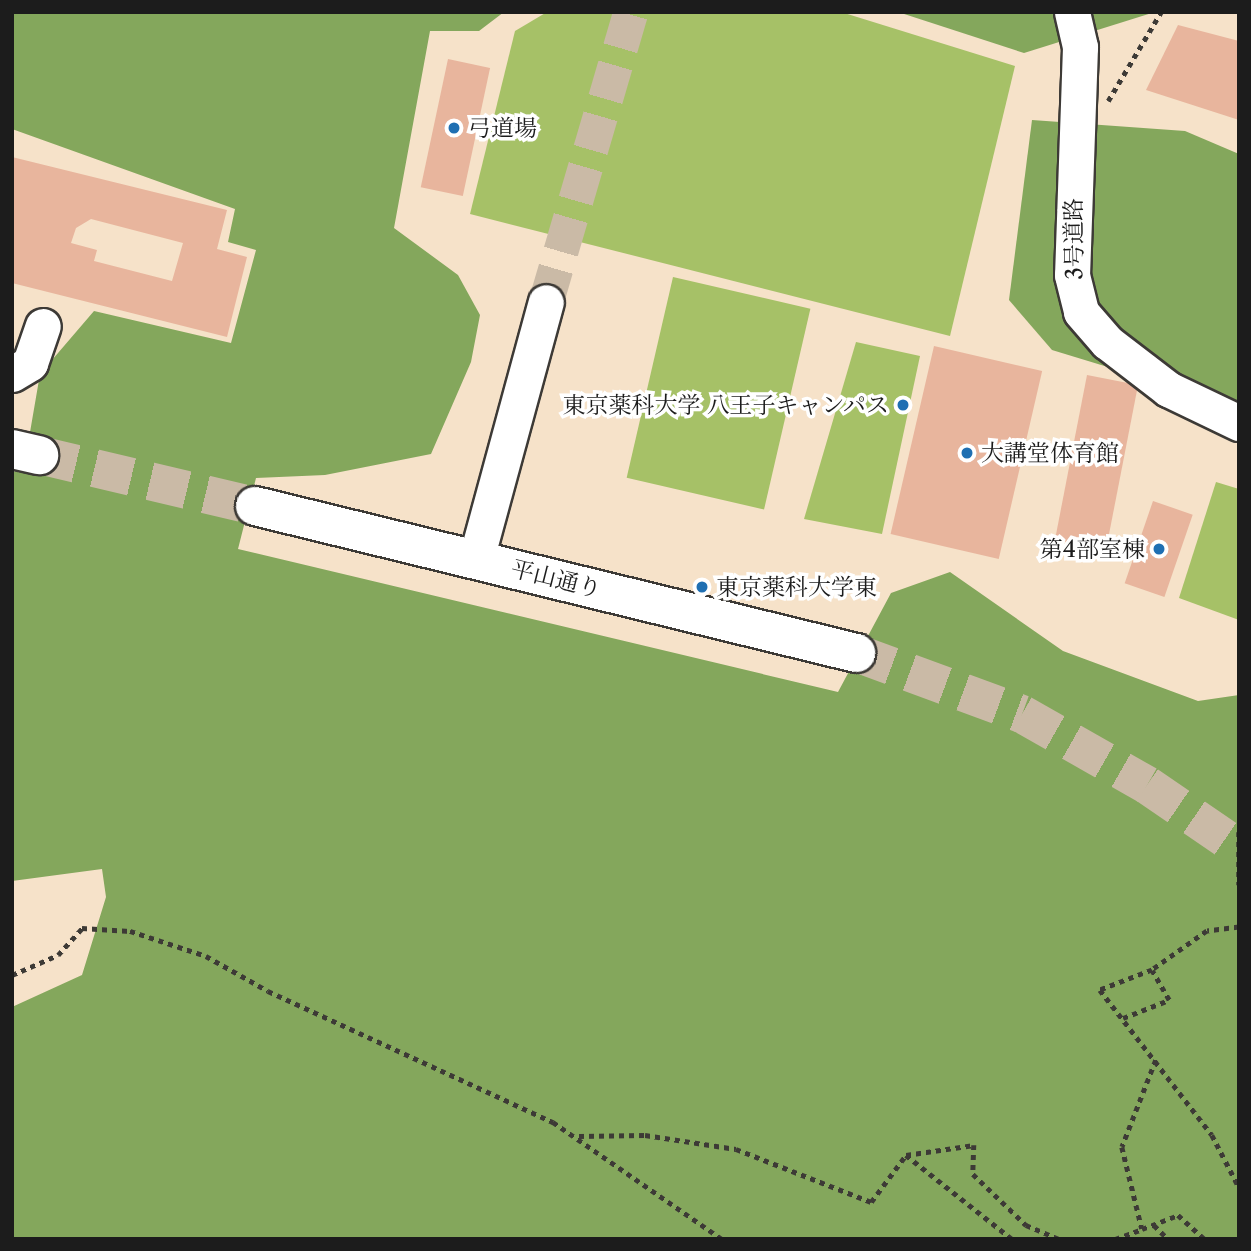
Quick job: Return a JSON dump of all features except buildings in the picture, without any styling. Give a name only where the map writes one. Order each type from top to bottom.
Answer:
[{"type":"main road","name":"平山通り","points":[[255,506],[856,653]]},
{"type":"street","name":"3号道路","points":[[1072,12],[1080,47],[1072,275],[1081,312],[1107,342],[1168,389],[1239,423]]},
{"type":"street","points":[[476,559],[546,302]]},
{"type":"street","points":[[12,374],[30,363],[43,326]]},
{"type":"path","points":[[1124,79],[1161,12]]},
{"type":"path","points":[[1239,832],[1239,885]]},
{"type":"path","points":[[1239,927],[1208,931],[1152,970],[1100,990],[1157,1059],[1212,1135],[1239,1187]]},
{"type":"path","points":[[12,975],[58,955],[82,928],[131,931],[206,956],[576,1136],[722,1239]]},
{"type":"path","points":[[1123,1018],[1169,1000],[1152,970]]},
{"type":"path","points":[[1142,1229],[1122,1147],[1157,1059]]},
{"type":"path","points":[[576,1136],[645,1135],[736,1149],[872,1202],[906,1155],[974,1145],[973,1174],[1026,1225],[1059,1239]]},
{"type":"path","points":[[906,1155],[1012,1239]]},
{"type":"path","points":[[1115,1239],[1178,1215],[1205,1239]]},
{"type":"path","points":[[1154,1225],[1168,1239]]},
{"type":"green space","points":[[12,12],[504,12],[479,31],[430,31],[394,228],[458,275],[480,315],[471,362],[431,454],[325,475],[256,478],[238,549],[838,692],[891,593],[950,572],[1063,651],[1198,701],[1239,695],[1239,1239],[12,1239],[12,1007],[82,975],[106,897],[102,869],[12,881],[12,471],[23,473],[40,374],[94,311],[231,343],[256,250],[228,242],[235,209],[12,129]]},
{"type":"green space","points":[[547,12],[841,12],[1015,66],[950,336],[470,214],[515,31]]},
{"type":"green space","points":[[898,12],[1155,12],[1024,53]]},
{"type":"green space","points":[[1032,120],[1185,131],[1239,154],[1239,407],[1052,350],[1009,300]]},
{"type":"green space","points":[[673,277],[810,309],[764,509],[627,478]]},
{"type":"green space","points":[[856,342],[920,356],[882,534],[804,519]]},
{"type":"green space","points":[[1216,482],[1239,489],[1239,620],[1179,598]]},
{"type":"tunnel","points":[[546,302],[631,12]]},
{"type":"tunnel","points":[[39,455],[255,506]]},
{"type":"tunnel","points":[[856,653],[1022,714],[1147,785],[1239,848]]},
{"type":"place","name":"弓道場","points":[[454,128]]},
{"type":"place","name":"東京薬科大学 八王子キャンパス","points":[[903,405]]},
{"type":"place","name":"大講堂体育館","points":[[967,453]]},
{"type":"place","name":"第4部室棟","points":[[1159,549]]},
{"type":"place","name":"東京薬科大学東","points":[[702,587]]}]
